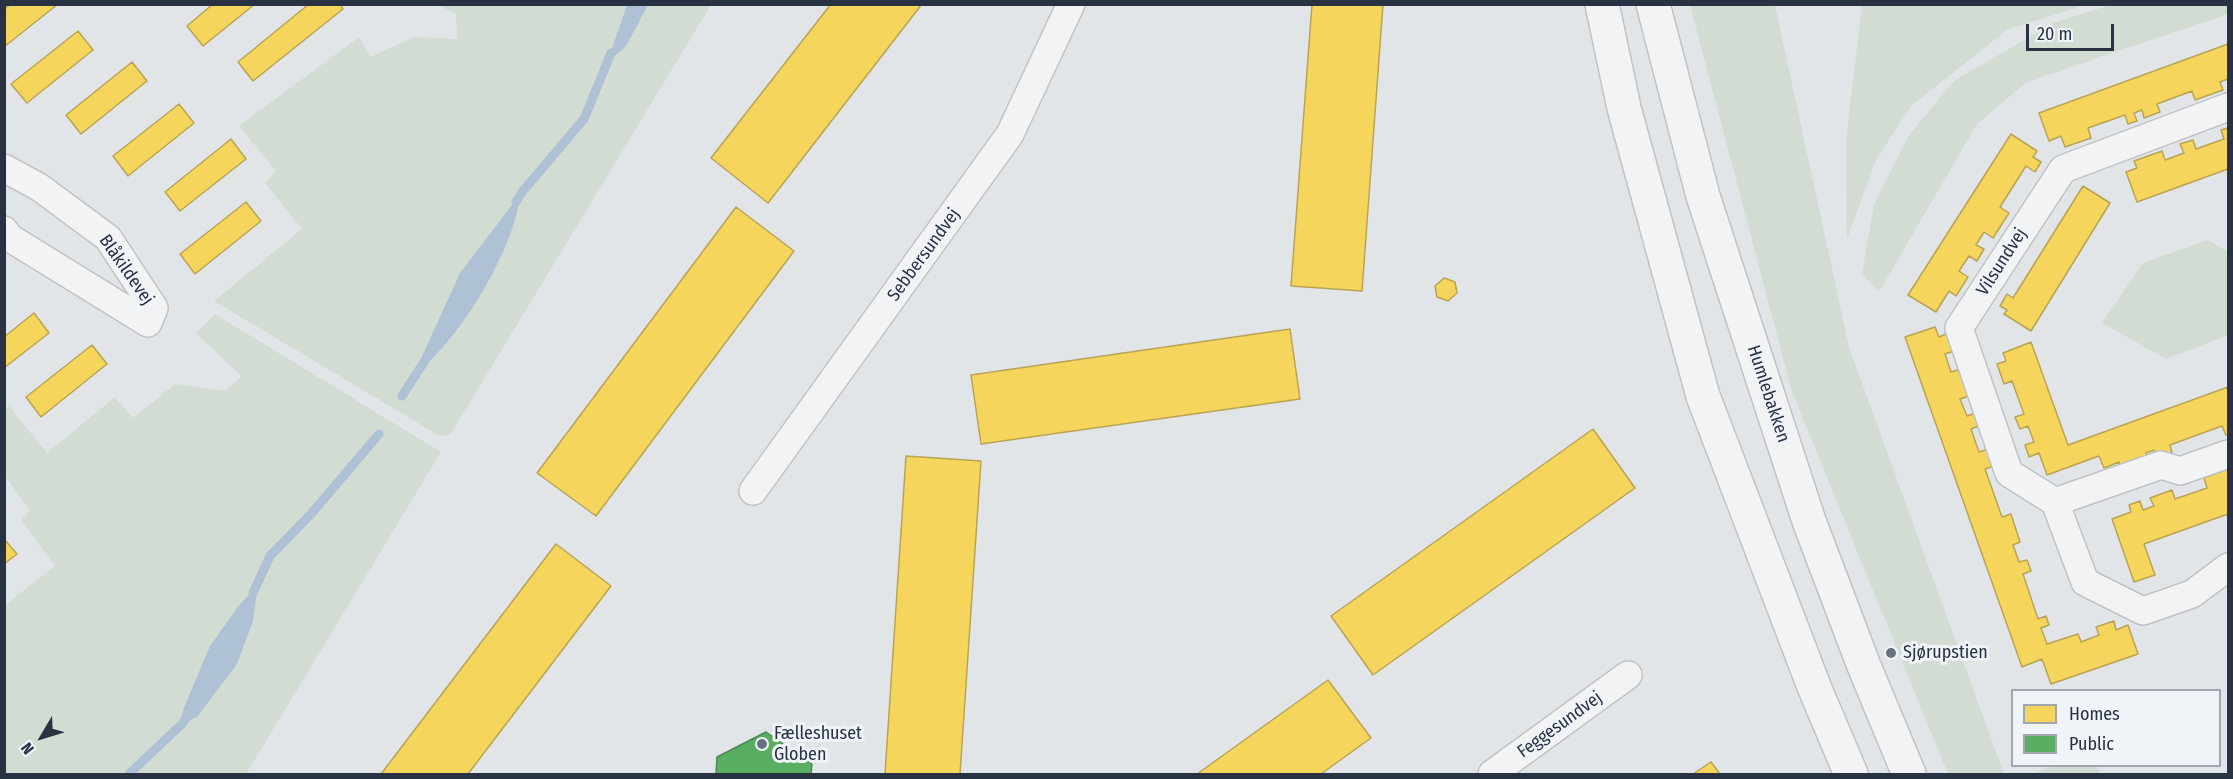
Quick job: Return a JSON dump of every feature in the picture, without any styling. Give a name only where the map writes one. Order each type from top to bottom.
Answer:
[{"type":"street","name":"Sebbersundvej","points":[[753,491],[1010,134],[1071,4]]},
{"type":"street","points":[[1602,4],[1624,108],[1703,396],[1815,689],[1851,774]]},
{"type":"street","name":"Humlebakken","points":[[1653,4],[1703,196],[1809,521],[1864,666],[1909,774]]},
{"type":"street","name":"Vilsundvej","points":[[2055,502],[2009,473],[1959,328],[2063,169],[2229,107]]},
{"type":"street","name":"Blåkildevej","points":[[4,168],[39,187],[108,238],[154,308],[148,323],[10,238],[4,230]]},
{"type":"street","points":[[2229,454],[2180,471],[2161,465],[2055,502],[2085,582],[2143,611],[2192,594],[2229,567]]},
{"type":"street","name":"Feggesundvej","points":[[1492,774],[1628,675]]},
{"type":"shaded area","points":[[2113,4],[2228,5],[2228,14],[2027,82],[1977,124],[1879,292],[1862,274],[1874,204],[1909,135],[1954,81],[2053,23]]},
{"type":"shaded area","points":[[438,5],[711,5],[450,435],[440,436],[214,301],[302,229],[265,183],[276,171],[239,126],[359,37],[371,57],[414,37],[457,39],[456,14]]},
{"type":"shaded area","points":[[1690,5],[1775,5],[1849,347],[2004,774],[1948,774],[1792,392]]},
{"type":"shaded area","points":[[1862,5],[2084,5],[2007,30],[1911,106],[1876,160],[1847,239],[1846,140]]},
{"type":"shaded area","points":[[2208,240],[2228,252],[2228,335],[2166,359],[2102,323],[2143,263]]},
{"type":"shaded area","points":[[215,314],[441,452],[246,774],[5,774],[5,605],[55,566],[21,520],[30,511],[5,476],[5,409],[9,406],[47,453],[115,397],[133,418],[175,384],[226,391],[241,376],[196,333]]},
{"type":"shaded area","points":[[2050,767],[2097,767],[2101,774],[2034,774]]},
{"type":"water","points":[[627,5],[648,5],[626,46],[607,63]]},
{"type":"water","points":[[522,192],[515,221],[502,255],[483,291],[447,343],[419,371],[419,363],[460,273]]},
{"type":"water","points":[[258,584],[253,621],[237,664],[197,717],[183,723],[183,710],[210,646],[237,608]]},
{"type":"building: Homes","points":[[11,4],[58,4],[4,47],[4,9]]},
{"type":"building: Homes","points":[[213,4],[255,4],[203,46],[187,26]]},
{"type":"building: Homes","points":[[309,4],[340,4],[343,9],[253,81],[238,62]]},
{"type":"building: Homes","points":[[831,4],[922,4],[768,203],[711,158]]},
{"type":"building: Homes","points":[[1312,4],[1383,4],[1362,291],[1291,286]]},
{"type":"building: Homes","points":[[78,31],[93,50],[27,103],[11,84]]},
{"type":"building: Homes","points":[[2228,44],[2228,79],[2220,82],[2223,90],[2195,100],[2192,91],[2157,104],[2160,112],[2144,118],[2142,110],[2134,113],[2137,121],[2128,124],[2125,115],[2088,128],[2091,138],[2065,147],[2061,136],[2049,141],[2039,113]]},
{"type":"building: Homes","points":[[132,62],[147,81],[81,134],[66,115]]},
{"type":"building: Homes","points":[[179,104],[194,123],[128,176],[113,156]]},
{"type":"building: Homes","points":[[2228,128],[2228,169],[2137,202],[2126,172],[2137,168],[2134,161],[2162,151],[2165,160],[2184,153],[2180,144],[2193,140],[2196,149],[2224,139],[2221,130]]},
{"type":"building: Homes","points":[[2011,134],[2037,151],[2033,157],[2041,162],[2035,172],[2026,166],[2000,207],[2009,213],[1993,238],[1984,232],[1976,245],[1984,249],[1977,261],[1969,256],[1959,271],[1968,277],[1956,296],[1949,291],[1936,312],[1908,295]]},
{"type":"building: Homes","points":[[231,139],[246,159],[180,211],[165,192]]},
{"type":"building: Homes","points":[[2083,186],[2110,203],[2031,331],[2004,314],[2007,310],[2000,306],[2007,294],[2013,298]]},
{"type":"building: Homes","points":[[246,202],[261,221],[195,274],[180,254]]},
{"type":"building: Homes","points":[[736,207],[794,251],[596,516],[537,473]]},
{"type":"building: Homes","points":[[1444,278],[1455,282],[1457,293],[1448,301],[1437,297],[1435,286]]},
{"type":"building: Homes","points":[[34,313],[49,333],[4,368],[4,337]]},
{"type":"building: Homes","points":[[1935,327],[1939,337],[1948,333],[1954,351],[1945,354],[1951,372],[1961,369],[1970,396],[1960,399],[1967,416],[1976,413],[1981,425],[1971,429],[1979,452],[1988,449],[1994,466],[1985,469],[2002,517],[2011,514],[2020,542],[2013,545],[2019,562],[2027,560],[2031,571],[2023,574],[2038,619],[2046,616],[2049,625],[2041,628],[2047,644],[2078,634],[2081,642],[2099,635],[2096,627],[2114,621],[2116,630],[2128,625],[2138,654],[2051,684],[2042,659],[2022,667],[1905,337]]},
{"type":"building: Homes","points":[[1290,329],[1300,399],[981,444],[971,375]]},
{"type":"building: Homes","points":[[2031,342],[2068,445],[2228,387],[2228,434],[2226,435],[2222,426],[2170,445],[2172,452],[2157,458],[2154,450],[2146,453],[2149,461],[2122,471],[2119,462],[2104,468],[2099,456],[2047,475],[2039,453],[2029,457],[2025,445],[2034,442],[2028,426],[2020,429],[2015,417],[2024,414],[2012,381],[2004,384],[1997,364],[2006,361],[2003,353]]},
{"type":"building: Homes","points":[[92,345],[107,364],[41,417],[26,397]]},
{"type":"building: Homes","points":[[1593,429],[1635,488],[1373,675],[1331,616]]},
{"type":"building: Homes","points":[[906,456],[981,461],[960,774],[885,774]]},
{"type":"building: Homes","points":[[2228,469],[2228,514],[2144,544],[2155,575],[2134,582],[2112,519],[2131,512],[2129,505],[2140,501],[2143,510],[2154,506],[2150,498],[2172,490],[2175,499],[2207,488],[2204,478]]},
{"type":"building: Homes","points":[[4,539],[17,554],[4,564]]},
{"type":"building: Homes","points":[[556,544],[611,586],[468,774],[381,774]]},
{"type":"building: Homes","points":[[1328,680],[1371,738],[1321,774],[1197,774]]},
{"type":"building: Homes","points":[[1711,762],[1720,774],[1693,774]]},
{"type":"building: Public","name":"Fælleshuset Globen","points":[[766,732],[812,764],[811,774],[716,774],[717,757]]},
{"type":"waterway","points":[[516,202],[584,119],[611,53]]},
{"type":"waterway","points":[[402,396],[424,362]]},
{"type":"waterway","points":[[253,593],[270,556],[311,514],[379,434]]},
{"type":"waterway","points":[[129,774],[183,723],[188,713]]},
{"type":"place","name":"Sjørupstien","points":[[1891,653]]},
{"type":"place","name":"Fælleshuset Globen","points":[[762,744]]}]
